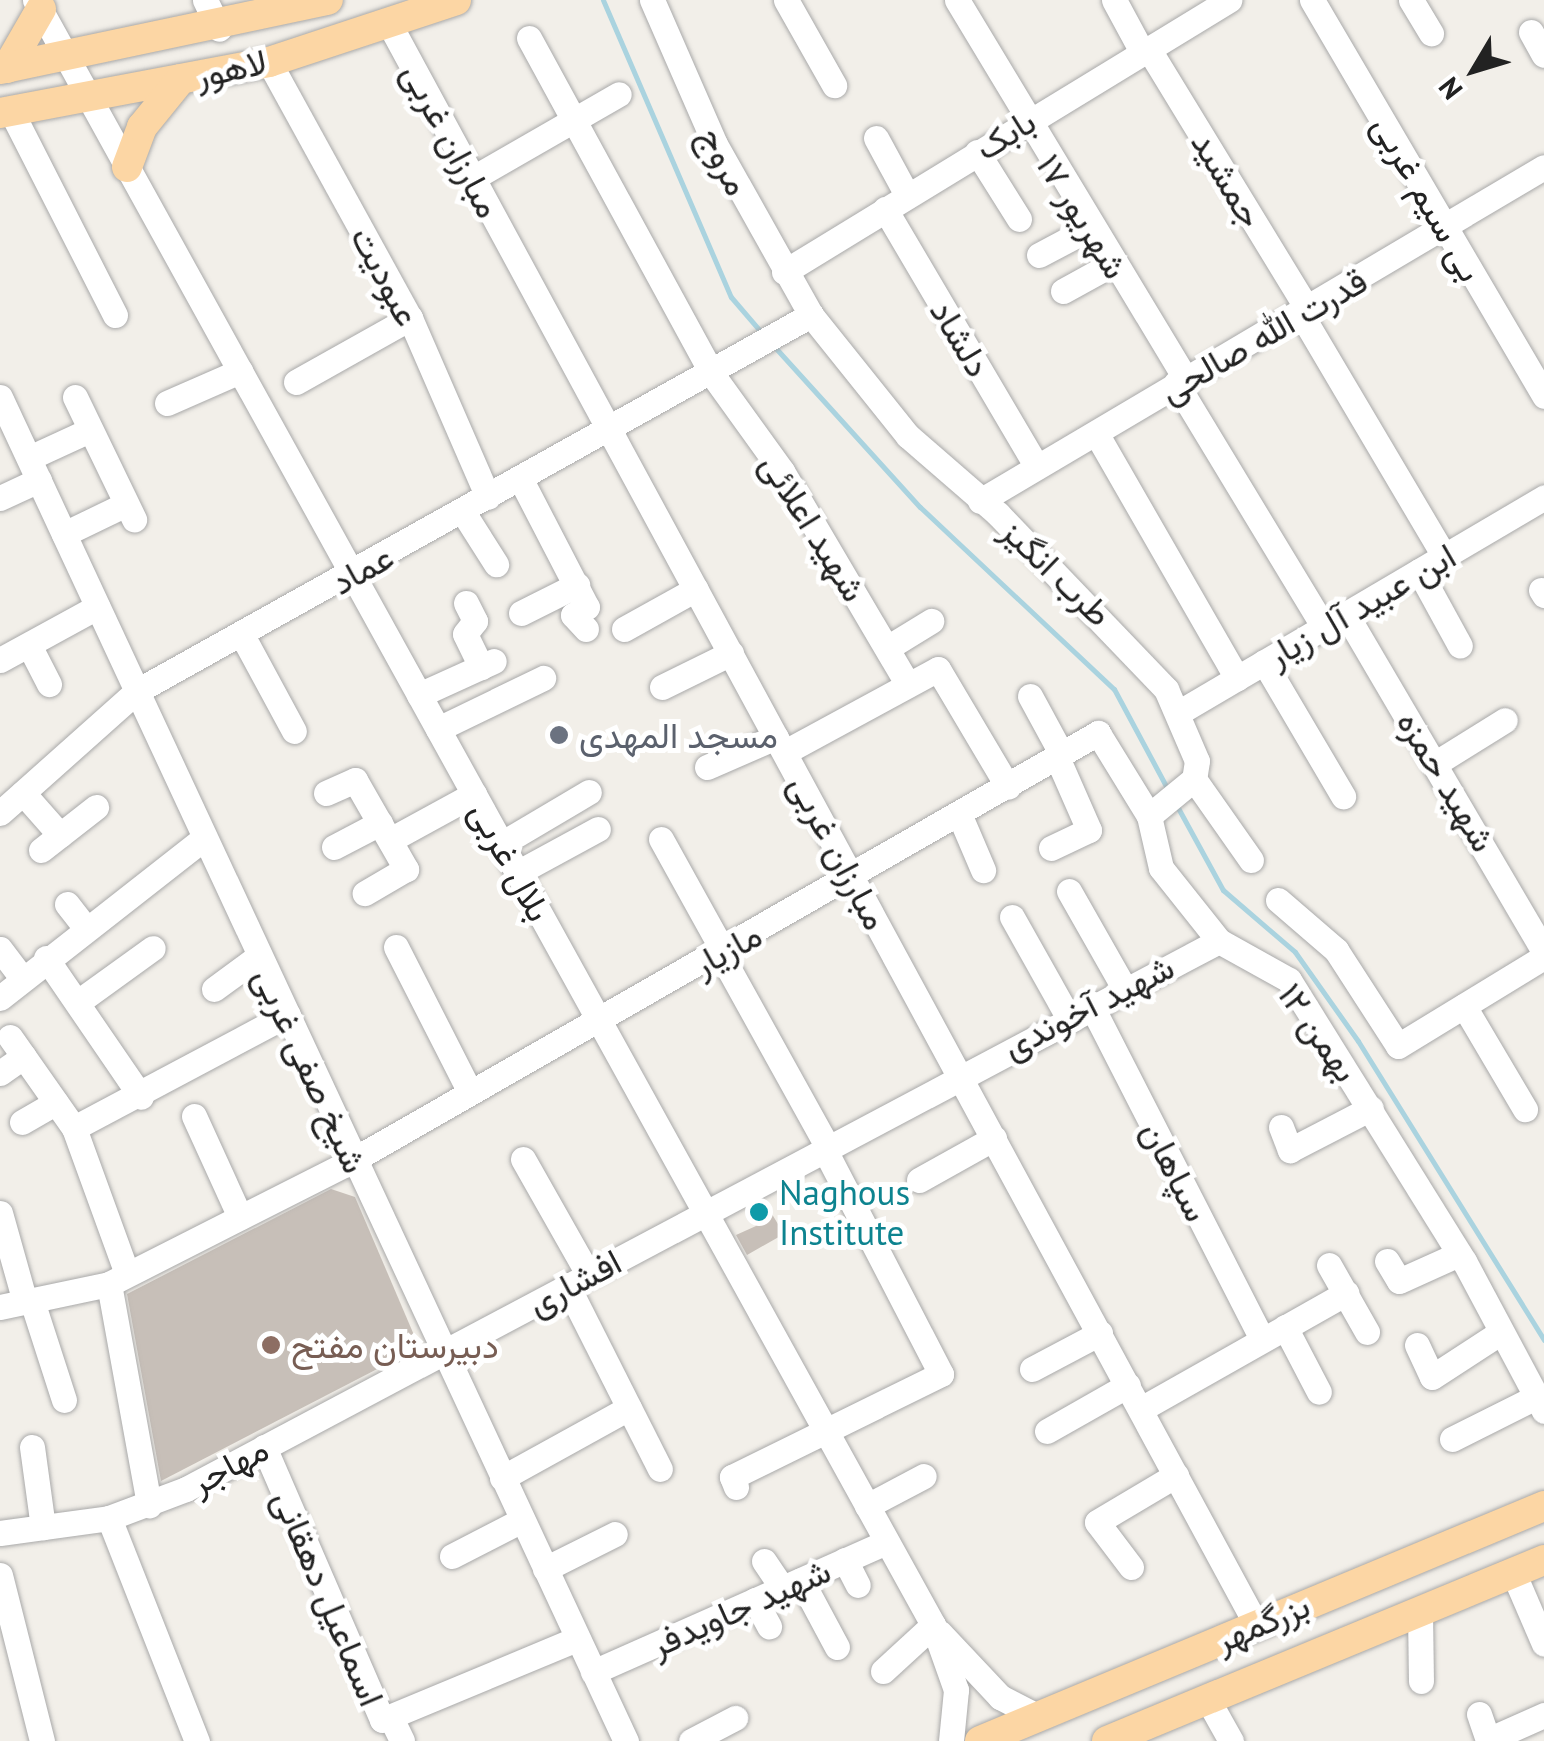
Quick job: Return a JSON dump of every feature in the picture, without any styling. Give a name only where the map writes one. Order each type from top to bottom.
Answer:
[{"type":"main road","name":"لاهور","points":[[4,68],[220,29],[328,0]]},
{"type":"main road","name":"لاهور","points":[[5,112],[269,62],[392,27],[456,0]]},
{"type":"main road","points":[[4,68],[38,5]]},
{"type":"main road","points":[[127,167],[142,128],[181,78]]},
{"type":"main road","name":"بزرگمهر","points":[[980,1741],[1544,1506]]},
{"type":"main road","name":"بزرگمهر","points":[[1107,1741],[1544,1560]]},
{"type":"street","points":[[204,0],[220,29]]},
{"type":"street","name":"مروج","points":[[652,0],[784,272],[811,315]]},
{"type":"street","points":[[786,0],[834,85]]},
{"type":"street","name":"۱۷ شهریور","points":[[957,0],[1180,380],[1335,621]]},
{"type":"street","name":"جمشید","points":[[1114,0],[1304,312],[1444,556]]},
{"type":"street","name":"بابک","points":[[784,272],[1025,121],[1229,0]]},
{"type":"street","name":"بی سیم غربی","points":[[1312,0],[1544,396]]},
{"type":"street","points":[[1411,0],[1432,33]]},
{"type":"street","name":"بلال غربی","points":[[38,5],[933,1626]]},
{"type":"street","name":"مبارزان غربی","points":[[392,27],[1256,1624]]},
{"type":"street","points":[[1531,32],[1544,55]]},
{"type":"street","name":"شهید اعلائی","points":[[530,38],[712,374],[908,685]]},
{"type":"street","name":"عبودیت","points":[[269,62],[410,318],[488,497]]},
{"type":"street","points":[[473,178],[619,94]]},
{"type":"street","points":[[5,112],[114,315]]},
{"type":"street","points":[[876,138],[908,195]]},
{"type":"street","points":[[977,152],[1019,219]]},
{"type":"street","name":"قدرت الله صالحی","points":[[980,500],[1180,380],[1446,231],[1544,167]]},
{"type":"street","name":"دلشاد","points":[[885,209],[1037,467]]},
{"type":"street","points":[[1039,255],[1090,228]]},
{"type":"street","points":[[1063,290],[1112,264]]},
{"type":"street","name":"عماد","points":[[1,811],[138,691],[353,575],[811,315]]},
{"type":"street","name":"طرب انگیز","points":[[811,315],[908,436],[1124,637],[1178,712],[1197,761],[1194,779],[1251,860]]},
{"type":"street","points":[[296,382],[410,318]]},
{"type":"street","points":[[168,402],[240,371]]},
{"type":"street","name":"شیخ صفی غربی","points":[[0,397],[626,1741]]},
{"type":"street","points":[[64,534],[130,512],[76,397]]},
{"type":"street","points":[[0,498],[90,430]]},
{"type":"street","points":[[1096,433],[1237,678]]},
{"type":"street","points":[[520,478],[588,607],[573,615],[586,629]]},
{"type":"street","name":"ابن عبید آل زیار","points":[[1178,712],[1544,497]]},
{"type":"street","points":[[463,512],[496,564]]},
{"type":"street","points":[[1419,571],[1460,646]]},
{"type":"street","points":[[521,613],[576,585]]},
{"type":"street","points":[[624,628],[696,589]]},
{"type":"street","points":[[418,694],[488,664],[465,634],[475,621],[466,603]]},
{"type":"street","points":[[0,660],[97,608]]},
{"type":"street","name":"شهید حمزه","points":[[1335,621],[1436,763],[1544,954]]},
{"type":"street","points":[[888,648],[932,622]]},
{"type":"street","points":[[242,635],[294,731]]},
{"type":"street","points":[[29,646],[49,684]]},
{"type":"street","points":[[662,688],[730,653]]},
{"type":"street","points":[[1264,662],[1343,796]]},
{"type":"street","points":[[707,767],[780,744],[938,669],[1008,787]]},
{"type":"street","points":[[438,729],[543,678]]},
{"type":"street","points":[[1030,696],[1060,756],[1088,830],[1050,848]]},
{"type":"street","points":[[1436,763],[1505,720]]},
{"type":"street","name":"مازیار","points":[[19,1303],[118,1279],[353,1160],[598,1019],[854,880],[1098,733]]},
{"type":"street","name":"۱۲ بهمن","points":[[1098,733],[1149,816],[1162,868],[1220,941],[1289,980],[1459,1254],[1540,1404]]},
{"type":"street","points":[[1149,816],[1194,779]]},
{"type":"street","points":[[326,793],[355,780],[406,869],[366,893]]},
{"type":"street","points":[[24,792],[51,843],[96,807]]},
{"type":"street","points":[[501,844],[589,792]]},
{"type":"street","points":[[334,847],[385,832],[474,794]]},
{"type":"street","points":[[960,816],[983,870]]},
{"type":"street","points":[[517,873],[598,829]]},
{"type":"street","points":[[0,998],[85,927],[203,839]]},
{"type":"street","points":[[660,839],[826,1147],[941,1374],[828,1435],[732,1477],[736,1487]]},
{"type":"street","points":[[1069,892],[1122,986]]},
{"type":"street","points":[[1278,900],[1336,950],[1398,1046],[1544,954]]},
{"type":"street","points":[[67,904],[85,927]]},
{"type":"street","name":"سپاهان","points":[[1012,917],[1079,1009],[1262,1339]]},
{"type":"street","name":"شهید آخوندی","points":[[826,1147],[1122,986],[1220,941]]},
{"type":"street","points":[[396,947],[470,1092]]},
{"type":"street","points":[[0,948],[23,979]]},
{"type":"street","points":[[78,1002],[153,948]]},
{"type":"street","points":[[214,989],[259,956]]},
{"type":"street","points":[[46,958],[141,1097]]},
{"type":"street","points":[[1464,1006],[1526,1109]]},
{"type":"street","points":[[74,1128],[141,1097],[288,1014]]},
{"type":"street","points":[[0,1072],[17,1046],[74,1128],[118,1279],[148,1505]]},
{"type":"street","points":[[22,1122],[56,1102]]},
{"type":"street","points":[[1281,1127],[1290,1150],[1371,1108]]},
{"type":"street","points":[[193,1133],[218,1197],[240,1217]]},
{"type":"street","points":[[918,1180],[994,1138]]},
{"type":"street","name":"افشاری","points":[[444,1353],[826,1147]]},
{"type":"street","points":[[523,1158],[629,1408],[660,1469]]},
{"type":"street","points":[[0,1213],[19,1303],[64,1400]]},
{"type":"street","points":[[1387,1261],[1399,1282],[1459,1254]]},
{"type":"street","points":[[1328,1265],[1367,1332]]},
{"type":"street","points":[[1141,1408],[1346,1293]]},
{"type":"street","points":[[1285,1326],[1319,1392]]},
{"type":"street","points":[[1418,1345],[1432,1377],[1501,1332]]},
{"type":"street","points":[[1032,1370],[1100,1333]]},
{"type":"street","name":"مهاجر","points":[[0,1533],[109,1518],[148,1505],[444,1353]]},
{"type":"street","points":[[1046,1431],[1128,1385]]},
{"type":"street","points":[[1452,1439],[1540,1404]]},
{"type":"street","points":[[502,1478],[629,1408]]},
{"type":"street","points":[[32,1447],[44,1527]]},
{"type":"street","name":"اسماعیل دهقانی","points":[[264,1447],[382,1720],[397,1730],[578,1639]]},
{"type":"street","points":[[1131,1568],[1097,1522],[1176,1475]]},
{"type":"street","points":[[867,1506],[924,1476]]},
{"type":"street","points":[[109,1518],[197,1741]]},
{"type":"street","points":[[452,1556],[522,1520]]},
{"type":"street","points":[[545,1569],[615,1534]]},
{"type":"street","name":"شهید جاویدفر","points":[[593,1672],[886,1542]]},
{"type":"street","points":[[1084,1741],[1544,1550]]},
{"type":"street","points":[[845,1560],[858,1585]]},
{"type":"street","points":[[764,1561],[792,1584],[837,1647]]},
{"type":"street","points":[[1514,1572],[1544,1644]]},
{"type":"street","points":[[0,1575],[42,1741]]},
{"type":"street","points":[[755,1600],[769,1626]]},
{"type":"street","points":[[1420,1612],[1421,1680]]},
{"type":"street","points":[[883,1671],[933,1626]]},
{"type":"street","points":[[933,1626],[1000,1697],[1039,1718]]},
{"type":"street","points":[[933,1626],[956,1690],[951,1741]]},
{"type":"street","points":[[1208,1700],[1232,1741]]},
{"type":"street","points":[[1479,1714],[1488,1740],[1544,1715]]},
{"type":"street","points":[[691,1741],[735,1718]]},
{"type":"building","name":"دبیرستان مفتح","points":[[331,1189],[355,1197],[414,1335],[412,1351],[161,1481],[127,1294]]},
{"type":"building","name":"Naghous Institute","points":[[764,1201],[784,1234],[747,1255],[736,1235],[756,1226],[747,1210]]},
{"type":"waterway","points":[[603,0],[731,297],[761,332]]},
{"type":"waterway","points":[[772,344],[920,507],[1114,689],[1167,788]]},
{"type":"waterway","points":[[1177,806],[1223,890],[1295,952],[1358,1041],[1544,1340]]},
{"type":"place","name":"مسجد المهدی","points":[[559,735]]},
{"type":"place","name":"Naghous Institute","points":[[759,1212]]},
{"type":"place","name":"دبیرستان مفتح","points":[[271,1345]]}]
